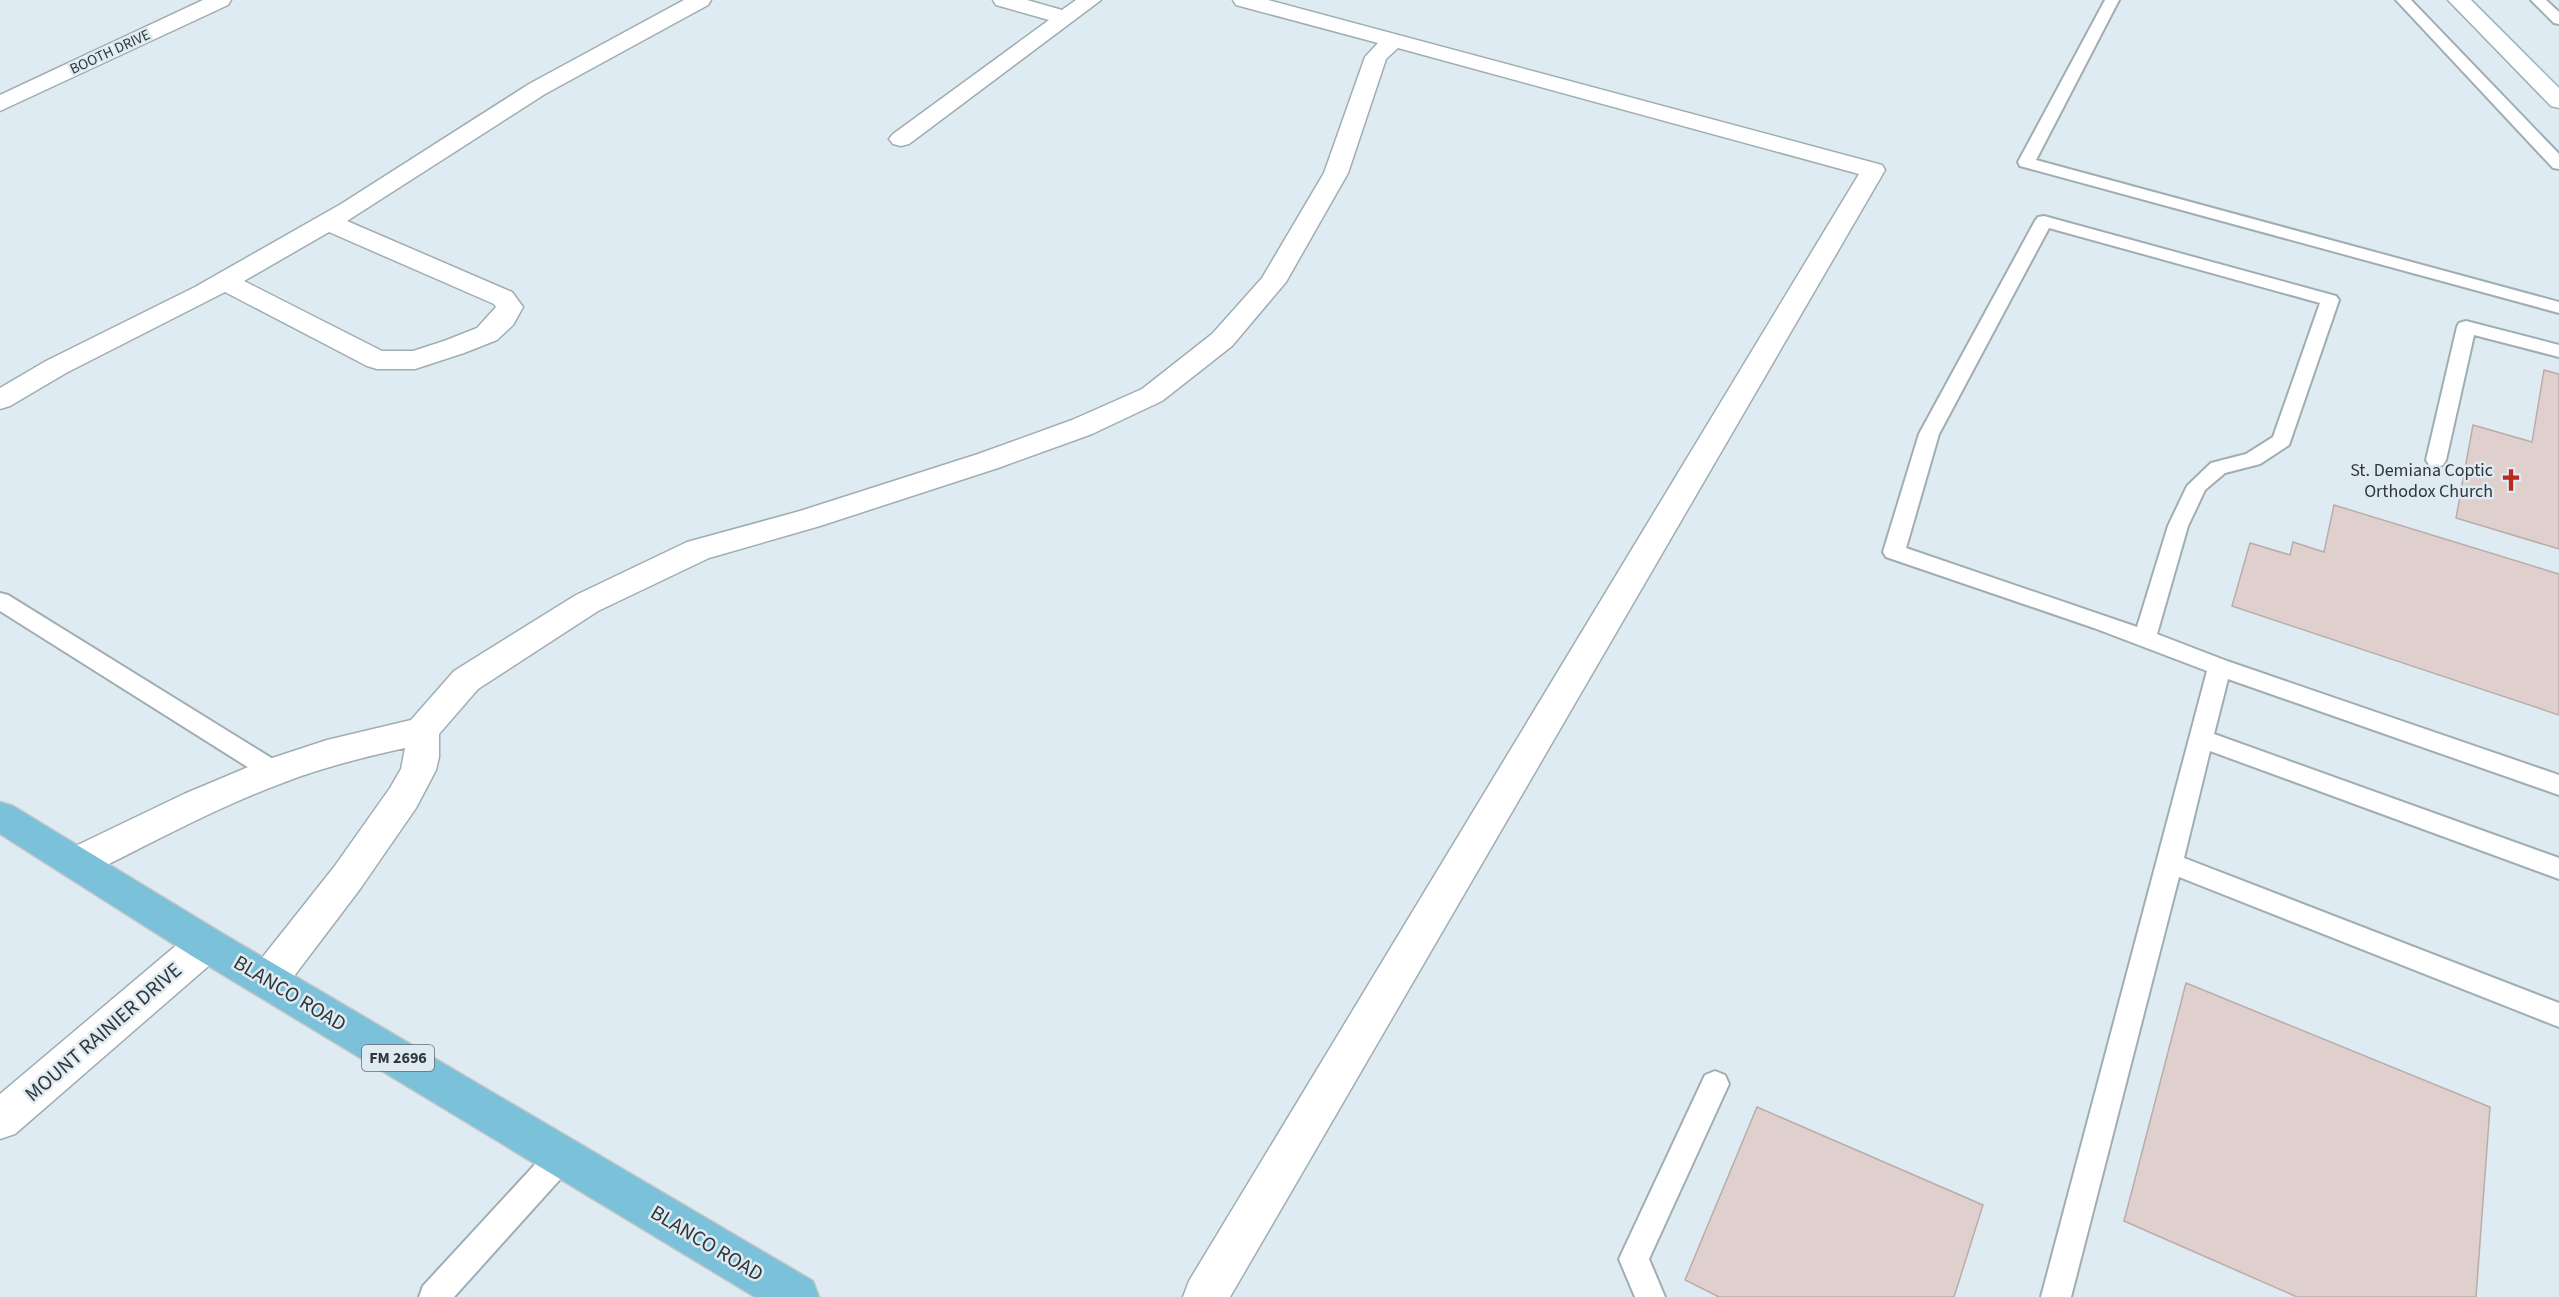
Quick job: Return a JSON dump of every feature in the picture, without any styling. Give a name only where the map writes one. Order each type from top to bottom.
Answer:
[{"type":"main road","name":"BLANCO ROAD","points":[[0,816],[206,944],[797,1297]]},
{"type":"street","name":"BOOTH DRIVE","points":[[0,104],[220,0]]},
{"type":"street","points":[[0,400],[56,367],[224,281],[328,222],[537,89],[700,0]]},
{"type":"street","points":[[1004,0],[1065,18]]},
{"type":"street","points":[[901,139],[1090,0]]},
{"type":"street","points":[[1205,1297],[1873,170],[1244,0]]},
{"type":"street","points":[[2459,0],[2559,101]]},
{"type":"street","points":[[76,863],[213,797],[273,771],[385,738],[422,731],[466,680],[587,603],[698,550],[809,519],[988,461],[1082,427],[1152,395],[1222,340],[1273,282],[1302,228],[1336,173],[1376,57],[1395,39]]},
{"type":"street","points":[[224,281],[377,360],[415,360],[454,347],[486,334],[503,319],[510,307],[503,298],[328,222]]},
{"type":"street","points":[[268,980],[347,878],[403,798],[418,770],[422,757],[422,731]]},
{"type":"street","name":"MOUNT RAINIER DRIVE","points":[[0,1120],[206,944]]},
{"type":"lane","points":[[2112,0],[2026,162],[2559,308]]},
{"type":"lane","points":[[2403,0],[2559,164]]},
{"type":"lane","points":[[2538,0],[2559,20]]},
{"type":"lane","points":[[2145,638],[2178,526],[2197,486],[2218,468],[2253,459],[2282,440],[2330,300],[2044,221],[1929,434],[1894,552],[2145,638],[2219,667],[2559,785]]},
{"type":"lane","points":[[2436,460],[2466,327],[2559,351]]},
{"type":"lane","points":[[0,601],[273,771]]},
{"type":"lane","points":[[2056,1297],[2219,667]]},
{"type":"lane","points":[[2202,739],[2559,869]]},
{"type":"lane","points":[[2170,863],[2559,1015]]},
{"type":"lane","points":[[1650,1297],[1634,1259],[1715,1084]]},
{"type":"lane","points":[[434,1297],[562,1156]]},
{"type":"building","name":"St. Demiana Coptic Orthodox Church","points":[[2544,370],[2559,374],[2559,549],[2456,518],[2473,425],[2532,442]]},
{"type":"building","points":[[2334,505],[2559,574],[2559,715],[2232,606],[2250,543],[2290,555],[2293,542],[2324,552]]},
{"type":"building","points":[[2186,983],[2490,1107],[2476,1297],[2297,1297],[2124,1221]]},
{"type":"building","points":[[1757,1107],[1983,1205],[1954,1297],[1719,1297],[1685,1280]]},
{"type":"place","name":"St. Demiana Coptic Orthodox Church","points":[[2511,480]]}]
